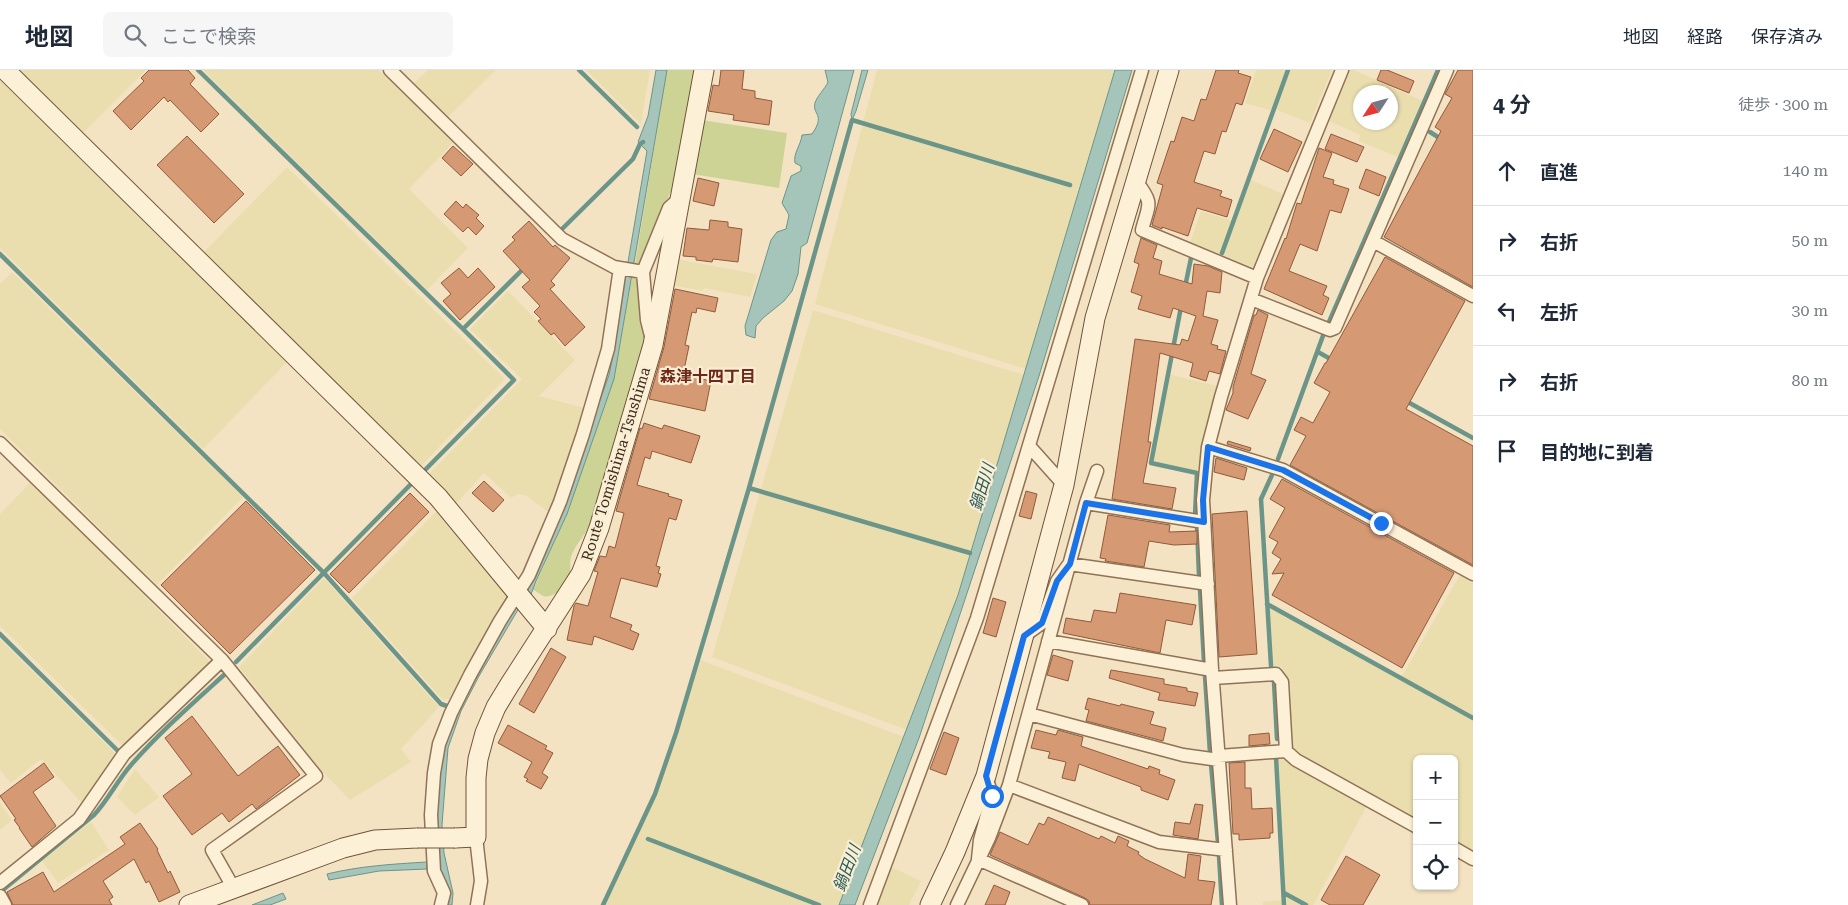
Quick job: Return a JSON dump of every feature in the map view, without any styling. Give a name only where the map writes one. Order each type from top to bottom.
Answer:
[{"type":"street","points":[[4,70],[438,497],[547,629]]},
{"type":"street","points":[[390,70],[562,239],[614,267],[631,269]]},
{"type":"street","points":[[870,905],[974,627],[1030,447],[1142,70]]},
{"type":"street","points":[[930,905],[986,776],[1064,485],[1095,318],[1169,70]]},
{"type":"street","points":[[1230,905],[1204,522],[1203,500],[1208,447],[1257,278],[1342,70]]},
{"type":"street","points":[[1251,299],[1330,330],[1335,328],[1446,70]]},
{"type":"street","name":"Route Tomishima-Tsushima","points":[[476,837],[476,778],[478,759],[485,732],[496,707],[547,629],[585,565],[599,528],[654,345],[703,71]]},
{"type":"street","points":[[1136,181],[1148,196],[1149,201],[1142,230],[1257,278]]},
{"type":"street","points":[[441,905],[444,893],[434,871],[432,815],[434,772],[439,744],[451,712],[470,675],[521,598],[528,575],[560,502],[583,434],[631,269],[669,208],[681,197]]},
{"type":"street","points":[[1373,241],[1473,296]]},
{"type":"street","points":[[631,269],[654,345]]},
{"type":"street","points":[[0,443],[222,660],[316,776],[212,850],[233,887]]},
{"type":"street","points":[[1030,447],[1064,485]]},
{"type":"street","points":[[1208,447],[1283,470],[1473,574]]},
{"type":"street","points":[[957,905],[989,838],[1010,785],[1086,503],[1097,471]]},
{"type":"street","points":[[1086,503],[1204,522]]},
{"type":"street","points":[[1024,636],[1042,623],[1057,581],[1070,564]]},
{"type":"street","points":[[1070,564],[1208,584]]},
{"type":"street","points":[[1048,641],[1213,674],[1276,674],[1282,682],[1286,751],[1296,760],[1413,825]]},
{"type":"street","points":[[0,883],[79,819],[124,754],[222,660]]},
{"type":"street","points":[[1029,714],[1183,755],[1219,758],[1286,751]]},
{"type":"street","points":[[978,858],[980,840],[992,796],[986,776]]},
{"type":"street","points":[[1010,785],[1159,842],[1226,850]]},
{"type":"street","points":[[189,905],[233,887],[343,848],[375,840],[476,837],[480,881],[477,905]]},
{"type":"street","points":[[1458,850],[1473,859]]},
{"type":"street","points":[[978,858],[1082,905]]},
{"type":"street","points":[[0,896],[5,905]]},
{"type":"shaded area","points":[[16,70],[146,70],[80,136]]},
{"type":"shaded area","points":[[203,70],[379,70],[453,143],[409,189],[468,248],[427,290]]},
{"type":"shaded area","points":[[428,70],[496,70],[448,117],[414,83]]},
{"type":"shaded area","points":[[586,70],[650,70],[641,124]]},
{"type":"shaded area","points":[[877,70],[1115,70],[1026,369],[815,304]]},
{"type":"shaded area","points":[[1256,70],[1332,70],[1310,123],[1275,109],[1273,111],[1245,103]]},
{"type":"shaded area","points":[[1347,70],[1354,70],[1387,85],[1353,85],[1353,130],[1398,130],[1398,90],[1423,101],[1398,157],[1359,141],[1360,135],[1327,120]]},
{"type":"shaded area","points":[[0,76],[288,361],[203,449],[0,248]]},
{"type":"shaded area","points":[[287,167],[505,379],[419,468],[202,254]]},
{"type":"shaded area","points":[[1249,179],[1283,194],[1253,267],[1190,243],[1201,211],[1233,221]]},
{"type":"shaded area","points":[[676,259],[757,274],[750,297],[704,288],[703,291],[671,285]]},
{"type":"shaded area","points":[[12,272],[243,497],[157,585],[0,429],[0,284]]},
{"type":"shaded area","points":[[508,291],[575,360],[539,396],[585,408],[551,514],[527,496],[518,494],[511,498],[484,473],[456,504],[427,476],[522,379],[470,329]]},
{"type":"shaded area","points":[[813,310],[1024,375],[958,595],[907,730],[712,657]]},
{"type":"shaded area","points":[[1168,374],[1217,386],[1197,473],[1151,463]]},
{"type":"shaded area","points":[[31,482],[210,662],[124,747],[0,626],[0,514]]},
{"type":"shaded area","points":[[438,510],[509,595],[464,671],[450,699],[443,700],[352,598]]},
{"type":"shaded area","points":[[1460,575],[1473,582],[1473,853],[1458,844],[1458,755],[1413,755],[1413,820],[1298,756],[1290,746],[1287,678],[1282,667],[1271,666],[1267,604],[1401,678]]},
{"type":"shaded area","points":[[324,578],[439,707],[401,749],[411,762],[350,800],[321,770],[239,667]]},
{"type":"shaded area","points":[[0,639],[117,755],[84,805],[41,759],[11,783],[0,770]]},
{"type":"shaded area","points":[[698,659],[904,737],[839,905],[603,905],[655,794]]},
{"type":"shaded area","points":[[1285,756],[1368,804],[1313,905],[1263,905],[1263,902],[1284,900],[1276,757]]},
{"type":"shaded area","points":[[135,769],[159,797],[135,815],[117,797]]},
{"type":"shaded area","points":[[0,803],[12,820],[0,830]]},
{"type":"shaded area","points":[[91,822],[109,850],[58,883],[42,861]]},
{"type":"shaded area","points":[[891,867],[921,881],[909,905],[877,905]]},
{"type":"green space","points":[[667,70],[694,70],[695,82],[676,179],[639,266],[635,264]]},
{"type":"green space","points":[[701,120],[787,133],[779,188],[692,174]]},
{"type":"green space","points":[[632,277],[637,279],[641,286],[644,343],[628,404],[590,524],[572,554],[569,581],[555,594],[543,596],[533,590],[567,514],[614,379]]},
{"type":"water","points":[[656,70],[667,70],[614,379],[567,514],[530,597],[519,608],[479,676],[461,711],[448,748],[442,825],[444,853],[453,893],[452,905],[446,905],[439,868],[436,825],[439,772],[444,746],[451,723],[516,603],[609,375],[623,293],[623,275],[628,262],[647,151],[638,142],[648,116]]},
{"type":"water","points":[[825,70],[854,70],[807,243],[801,247],[798,274],[792,291],[784,301],[756,326],[755,338],[746,335],[745,326],[771,240],[777,232],[786,229],[789,215],[782,203],[791,176],[801,171],[801,166],[795,163],[795,159],[802,135],[812,134],[818,122],[815,103],[828,82]]},
{"type":"water","points":[[862,70],[868,70],[852,120],[851,114]]},
{"type":"water","points":[[1115,70],[1132,70],[1039,376],[919,738],[855,905],[839,905],[958,595]]},
{"type":"water","points":[[427,862],[427,869],[379,871],[329,880],[327,874],[364,867]]},
{"type":"water","points":[[283,893],[286,899],[270,905],[252,905]]},
{"type":"building","points":[[149,70],[188,70],[195,78],[190,84],[219,114],[201,132],[170,100],[168,102],[164,97],[131,130],[113,111],[144,81],[141,78]]},
{"type":"building","points":[[721,70],[744,70],[742,89],[755,91],[755,98],[772,101],[769,125],[733,120],[734,115],[708,111],[713,85],[719,86]]},
{"type":"building","points":[[1216,70],[1239,70],[1238,73],[1251,77],[1242,105],[1236,103],[1226,132],[1222,131],[1215,154],[1204,151],[1194,182],[1222,191],[1220,196],[1232,200],[1227,217],[1197,208],[1188,236],[1152,225],[1163,185],[1157,183],[1171,141],[1174,142],[1182,117],[1194,121],[1201,99],[1206,100]]},
{"type":"building","points":[[1381,70],[1387,70],[1414,81],[1409,93],[1398,89],[1398,85],[1389,85],[1377,80]]},
{"type":"building","points":[[1458,70],[1473,70],[1473,287],[1384,237],[1441,131],[1435,127],[1452,98],[1445,94]]},
{"type":"building","points":[[1274,129],[1302,142],[1288,172],[1260,159]]},
{"type":"building","points":[[1331,134],[1364,147],[1357,162],[1325,149]]},
{"type":"building","points":[[187,136],[244,194],[214,223],[157,165]]},
{"type":"building","points":[[453,146],[473,164],[461,176],[442,158]]},
{"type":"building","points":[[1319,148],[1332,153],[1323,177],[1334,180],[1333,184],[1349,189],[1341,213],[1330,210],[1317,251],[1300,244],[1289,271],[1327,286],[1323,295],[1329,298],[1322,315],[1264,289],[1286,239],[1297,203],[1301,204]]},
{"type":"building","points":[[1366,169],[1386,177],[1379,196],[1359,188]]},
{"type":"building","points":[[698,178],[719,183],[714,206],[693,201]]},
{"type":"building","points":[[456,201],[463,208],[466,204],[479,215],[476,218],[484,226],[476,235],[468,227],[463,232],[444,214]]},
{"type":"building","points":[[710,220],[728,222],[728,227],[742,229],[738,262],[713,259],[712,262],[696,260],[696,257],[683,256],[687,228],[709,230]]},
{"type":"building","points":[[529,221],[553,247],[555,245],[570,258],[551,281],[555,285],[550,289],[585,327],[565,346],[554,333],[551,335],[538,321],[541,319],[534,312],[540,306],[522,287],[530,280],[503,251],[515,240],[512,237]]},
{"type":"building","points":[[1141,238],[1157,245],[1153,258],[1162,261],[1159,274],[1192,284],[1194,264],[1208,266],[1222,272],[1220,293],[1207,291],[1203,316],[1218,320],[1211,344],[1218,346],[1217,349],[1226,351],[1220,374],[1209,371],[1206,381],[1190,376],[1193,363],[1160,353],[1148,442],[1151,442],[1143,483],[1176,488],[1172,509],[1112,499],[1135,339],[1180,345],[1182,339],[1188,341],[1196,316],[1173,308],[1170,318],[1138,309],[1142,296],[1131,292],[1139,264],[1134,262]]},
{"type":"building","points":[[1385,257],[1465,301],[1406,409],[1473,446],[1473,565],[1290,465],[1306,436],[1294,430],[1301,417],[1313,423],[1330,392],[1314,383]]},
{"type":"building","points":[[459,268],[468,278],[478,268],[495,287],[460,320],[443,301],[451,294],[441,283]]},
{"type":"building","points":[[675,289],[718,298],[715,312],[697,308],[696,313],[692,312],[685,345],[689,346],[683,375],[711,381],[705,411],[649,399],[664,347]]},
{"type":"building","points":[[1258,310],[1268,315],[1251,374],[1266,380],[1248,419],[1226,410],[1233,393],[1233,387],[1254,315],[1256,315]]},
{"type":"building","points":[[644,423],[662,429],[664,425],[700,436],[691,463],[652,451],[650,459],[645,457],[637,485],[669,494],[668,496],[682,500],[676,520],[669,518],[656,566],[660,567],[658,573],[661,574],[657,587],[621,578],[610,617],[632,625],[630,630],[639,634],[633,650],[594,636],[592,645],[567,640],[574,606],[576,603],[588,606],[598,572],[594,571],[600,556],[606,557],[609,546],[615,548],[624,513],[616,511],[640,428],[642,429]]},
{"type":"building","points":[[1228,441],[1251,448],[1250,451],[1227,444]]},
{"type":"building","points":[[1216,458],[1247,468],[1244,480],[1214,472]]},
{"type":"building","points":[[1282,479],[1454,573],[1402,668],[1272,595],[1284,573],[1272,574],[1281,559],[1272,553],[1278,542],[1269,537],[1285,508],[1270,499]]},
{"type":"building","points":[[484,481],[504,500],[493,512],[472,493]]},
{"type":"building","points":[[1026,491],[1037,494],[1031,519],[1019,516]]},
{"type":"building","points":[[410,493],[429,512],[349,593],[330,574]]},
{"type":"building","points":[[246,501],[315,570],[230,654],[161,585]]},
{"type":"building","points":[[1247,511],[1257,654],[1219,657],[1212,514]]},
{"type":"building","points":[[1108,515],[1170,525],[1169,532],[1197,531],[1197,544],[1174,545],[1149,541],[1144,567],[1105,561],[1106,559],[1100,558]]},
{"type":"building","points":[[1120,593],[1196,605],[1192,625],[1166,620],[1160,653],[1063,633],[1066,618],[1091,622],[1094,610],[1116,613]]},
{"type":"building","points":[[993,598],[1006,602],[996,637],[983,633]]},
{"type":"building","points":[[551,648],[566,657],[534,713],[519,704]]},
{"type":"building","points":[[1053,655],[1073,661],[1068,681],[1047,675]]},
{"type":"building","points":[[1111,670],[1164,679],[1164,684],[1187,688],[1187,691],[1198,693],[1195,706],[1158,700],[1160,693],[1109,678]]},
{"type":"building","points":[[1088,698],[1154,712],[1150,724],[1166,728],[1163,741],[1086,721],[1089,710],[1085,709]]},
{"type":"building","points":[[192,716],[238,776],[278,746],[300,775],[256,809],[252,804],[229,822],[222,813],[192,835],[163,796],[192,774],[165,738]]},
{"type":"building","points":[[508,725],[547,746],[545,749],[553,753],[542,773],[548,777],[541,789],[526,781],[528,779],[524,777],[532,762],[498,743]]},
{"type":"building","points":[[1036,730],[1056,735],[1058,730],[1083,737],[1081,746],[1148,769],[1149,766],[1160,770],[1159,774],[1175,780],[1168,800],[1141,790],[1141,787],[1079,764],[1075,781],[1062,778],[1066,762],[1048,758],[1050,752],[1031,748]]},
{"type":"building","points":[[944,732],[959,738],[946,775],[930,769]]},
{"type":"building","points":[[1269,733],[1270,744],[1249,746],[1249,735]]},
{"type":"building","points":[[1245,762],[1245,788],[1251,788],[1252,809],[1272,808],[1273,833],[1270,833],[1270,838],[1239,840],[1239,834],[1233,834],[1229,763]]},
{"type":"building","points":[[44,763],[54,777],[33,792],[56,826],[32,847],[0,796]]},
{"type":"building","points":[[1195,804],[1203,805],[1198,839],[1173,835],[1175,822],[1190,824]]},
{"type":"building","points":[[1048,817],[1099,839],[1101,836],[1115,843],[1118,836],[1129,841],[1127,846],[1139,852],[1138,854],[1145,859],[1185,878],[1188,854],[1201,856],[1198,880],[1215,882],[1211,905],[1090,905],[1089,901],[1085,898],[990,855],[1000,832],[1028,845],[1039,823],[1044,825]]},
{"type":"building","points":[[140,823],[158,849],[168,873],[170,871],[180,892],[159,902],[149,881],[146,883],[134,859],[103,881],[113,897],[109,900],[112,905],[13,905],[7,892],[43,872],[54,892],[125,844],[120,837]]},
{"type":"building","points":[[1346,856],[1380,875],[1363,905],[1330,905],[1321,900]]},
{"type":"building","points":[[994,885],[1010,892],[1005,905],[985,905]]},
{"type":"waterway","points":[[198,70],[463,329]]},
{"type":"waterway","points":[[579,70],[637,127]]},
{"type":"waterway","points":[[1222,253],[1288,70]]},
{"type":"waterway","points":[[1329,322],[1438,70]]},
{"type":"waterway","points":[[603,905],[655,794],[676,733],[749,488],[852,120],[1070,185]]},
{"type":"waterway","points":[[1430,132],[1441,139]]},
{"type":"waterway","points":[[561,230],[633,159],[640,144],[643,142]]},
{"type":"waterway","points":[[0,254],[324,573],[441,704],[447,706]]},
{"type":"waterway","points":[[1185,287],[1191,258]]},
{"type":"waterway","points":[[426,469],[514,380],[463,329],[524,268]]},
{"type":"waterway","points":[[1181,307],[1151,463],[1197,473],[1195,515]]},
{"type":"waterway","points":[[1278,459],[1324,333]]},
{"type":"waterway","points":[[1318,352],[1334,361]]},
{"type":"waterway","points":[[1406,401],[1473,438]]},
{"type":"waterway","points":[[1271,666],[1261,499],[1272,475]]},
{"type":"waterway","points":[[236,662],[412,483]]},
{"type":"waterway","points":[[749,488],[970,553]]},
{"type":"waterway","points":[[1197,526],[1199,576]]},
{"type":"waterway","points":[[1200,590],[1204,662]]},
{"type":"waterway","points":[[1267,604],[1473,718]]},
{"type":"waterway","points":[[0,634],[119,752]]},
{"type":"waterway","points":[[4,889],[94,815],[126,771],[142,753],[176,718],[225,674]]},
{"type":"waterway","points":[[1205,676],[1210,753]]},
{"type":"waterway","points":[[1274,682],[1277,739]]},
{"type":"waterway","points":[[1276,757],[1284,905]]},
{"type":"waterway","points":[[1211,764],[1218,843]]},
{"type":"waterway","points":[[648,839],[819,905]]},
{"type":"waterway","points":[[1219,856],[1222,905]]},
{"type":"waterway","points":[[1284,893],[1306,905]]},
{"type":"district","name":"森津十四丁目","points":[[708,376]]},
{"type":"route","points":[[992,796],[986,776],[1024,636],[1042,623],[1057,581],[1070,564],[1086,503],[1204,522],[1203,500],[1208,447],[1283,470],[1381,523]]},
{"type":"water label","name":"鍋田川","points":[[982,487]]},
{"type":"water label","name":"鍋田川","points":[[847,868]]}]
